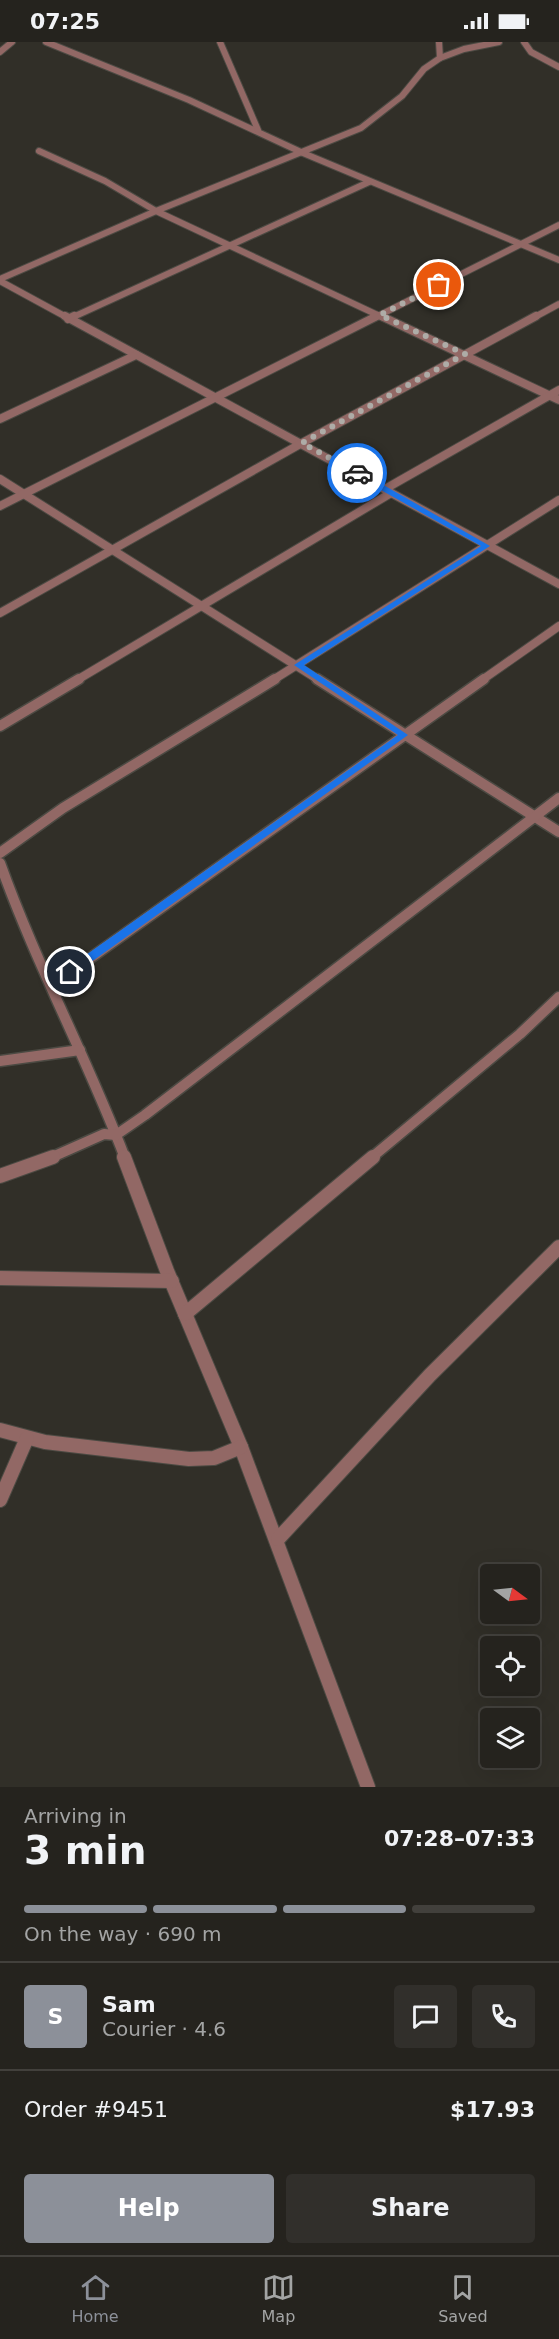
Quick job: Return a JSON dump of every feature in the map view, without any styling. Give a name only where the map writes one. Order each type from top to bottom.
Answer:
[{"type":"street","points":[[0,52],[12,42]]},
{"type":"street","points":[[46,42],[258,130],[369,182],[559,260]]},
{"type":"street","points":[[220,42],[258,130]]},
{"type":"street","points":[[439,42],[440,58]]},
{"type":"street","points":[[0,280],[156,211],[303,153],[367,124],[380,110],[402,96],[424,69],[440,58],[464,49],[499,42]]},
{"type":"street","points":[[524,42],[531,52],[559,67]]},
{"type":"street","points":[[39,151],[105,181],[156,211],[559,400]]},
{"type":"street","points":[[68,319],[369,182]]},
{"type":"street","points":[[0,506],[559,225]]},
{"type":"street","points":[[0,280],[559,584]]},
{"type":"street","points":[[0,613],[302,443],[559,304]]},
{"type":"street","points":[[0,419],[136,355]]},
{"type":"street","points":[[0,726],[559,390]]},
{"type":"street","points":[[0,479],[298,665],[404,735],[559,832]]},
{"type":"street","points":[[0,854],[63,807],[298,665],[559,500]]},
{"type":"street","points":[[51,986],[559,626]]},
{"type":"street","points":[[0,1176],[28,1168],[104,1134],[116,1135],[146,1115],[559,798]]},
{"type":"street","points":[[0,863],[25,932],[80,1050],[116,1135],[185,1314],[278,1539],[368,1787]]},
{"type":"street","points":[[185,1314],[519,1034],[559,997]]},
{"type":"street","points":[[0,1061],[80,1050]]},
{"type":"street","points":[[278,1539],[422,1383],[559,1247]]},
{"type":"street","points":[[0,1278],[172,1281]]},
{"type":"street","points":[[0,1430],[27,1438],[104,1451],[189,1459],[214,1458],[241,1447]]},
{"type":"street","points":[[0,1500],[27,1438]]},
{"type":"way so far","points":[[357,473],[302,443],[465,354],[380,315],[439,285]]},
{"type":"route","points":[[70,972],[404,735],[298,665],[487,546],[357,473]]}]
